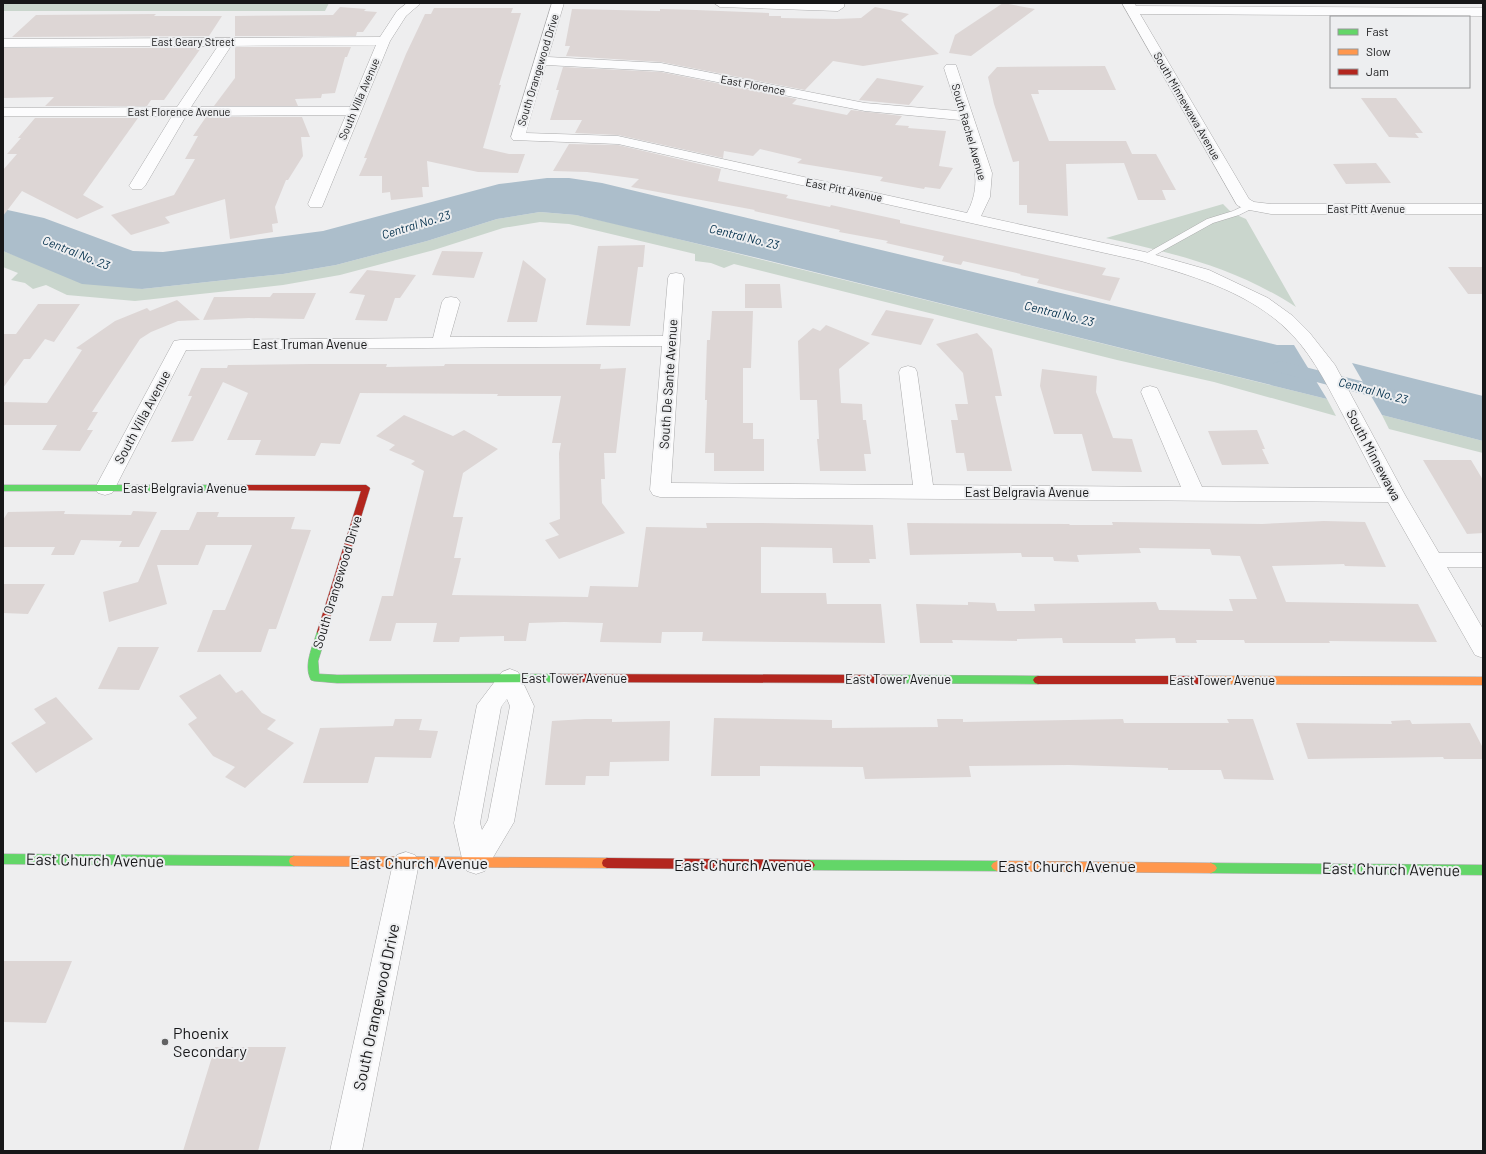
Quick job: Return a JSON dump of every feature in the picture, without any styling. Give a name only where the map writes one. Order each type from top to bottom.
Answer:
[{"type":"street","name":"South Villa Avenue","points":[[316,204],[384,41],[401,14],[415,3]]},
{"type":"street","name":"South Orangewood Drive","points":[[518,137],[558,3]]},
{"type":"street","points":[[720,3],[838,5]]},
{"type":"street","points":[[1130,7],[1483,12]]},
{"type":"street","name":"South Minnewawa Avenue","points":[[1130,7],[1196,119],[1238,197],[1250,206]]},
{"type":"street","name":"East Geary Street","points":[[3,43],[384,41]]},
{"type":"street","points":[[137,186],[181,112],[227,42]]},
{"type":"street","name":"East Florence","points":[[541,61],[661,67],[865,107],[965,116]]},
{"type":"street","name":"South Rachel Avenue","points":[[951,68],[984,173],[985,186],[979,208],[972,218]]},
{"type":"street","name":"East Florence Avenue","points":[[5,115],[354,111]]},
{"type":"street","name":"East Pitt Avenue","points":[[518,137],[618,140],[1168,263]]},
{"type":"street","name":"East Pitt Avenue","points":[[1250,206],[1271,208],[1483,209]]},
{"type":"street","name":"South Minnewawa","points":[[1168,263],[1203,274],[1262,302],[1287,320],[1326,364],[1395,495],[1483,649]]},
{"type":"street","name":"South De Sante Avenue","points":[[660,490],[676,278]]},
{"type":"street","points":[[440,343],[451,302]]},
{"type":"street","name":"East Truman Avenue","points":[[180,345],[671,341]]},
{"type":"street","name":"South Villa Avenue","points":[[105,488],[180,345]]},
{"type":"street","points":[[908,372],[924,492]]},
{"type":"street","points":[[1150,392],[1194,493]]},
{"type":"street","name":"East Belgravia Avenue","points":[[3,488],[366,488]]},
{"type":"street","name":"South Orangewood Drive","points":[[314,677],[313,661],[366,488]]},
{"type":"street","name":"East Belgravia Avenue","points":[[660,490],[1395,495]]},
{"type":"street","points":[[1432,560],[1483,560]]},
{"type":"street","name":"East Tower Avenue","points":[[314,677],[337,680],[510,678],[1483,681]]},
{"type":"street","points":[[510,678],[522,706],[501,822],[476,863],[467,823],[489,705],[510,678]]},
{"type":"street","name":"East Church Avenue","points":[[3,859],[1483,870]]},
{"type":"street","name":"South Orangewood Drive","points":[[346,1151],[406,863]]},
{"type":"lane","points":[[1145,257],[1210,221],[1236,213],[1250,206]]},
{"type":"shaded area","points":[[3,3],[329,3],[325,11],[3,11]]},
{"type":"shaded area","points":[[1223,204],[1232,213],[1246,219],[1296,307],[1273,293],[1227,272],[1181,256],[1106,238]]},
{"type":"shaded area","points":[[540,212],[576,215],[617,224],[1327,399],[1336,416],[1214,382],[1117,360],[734,264],[724,268],[711,263],[695,261],[695,254],[569,224],[540,222],[503,228],[434,250],[340,275],[283,285],[135,301],[67,295],[46,285],[33,289],[25,283],[11,280],[18,273],[3,267],[3,251],[40,265],[142,289],[283,274],[336,265],[427,241],[497,219]]},
{"type":"shaded area","points":[[1382,415],[1483,441],[1483,453],[1389,429]]},
{"type":"water","points":[[547,178],[569,178],[602,183],[1277,345],[1294,345],[1327,399],[758,258],[576,215],[540,212],[497,219],[427,241],[336,265],[283,274],[142,289],[82,284],[3,251],[3,209],[44,218],[133,251],[163,252],[323,231],[499,184]]},
{"type":"water","points":[[1352,363],[1483,396],[1483,441],[1382,415]]},
{"type":"building","points":[[1003,3],[1035,9],[971,56],[949,53],[955,35]]},
{"type":"building","points":[[340,7],[366,9],[364,11],[377,12],[363,32],[357,32],[356,36],[235,36],[235,16],[333,15]]},
{"type":"building","points":[[875,7],[909,14],[901,20],[939,54],[863,66],[833,61],[805,90],[661,62],[566,56],[570,46],[565,46],[572,9],[660,11],[660,9],[696,10],[769,13],[769,16],[781,16],[781,18],[836,19],[861,18]]},
{"type":"building","points":[[434,8],[513,8],[511,13],[521,13],[499,85],[501,85],[483,148],[509,154],[525,154],[518,173],[478,172],[427,161],[429,187],[422,187],[423,197],[391,200],[390,192],[382,193],[382,176],[359,176],[367,158],[364,158],[406,54],[425,14],[431,14]]},
{"type":"building","points":[[156,14],[154,16],[222,16],[209,36],[12,37],[36,15]]},
{"type":"building","points":[[235,47],[351,47],[347,57],[345,57],[335,93],[322,94],[321,98],[295,99],[298,106],[214,106],[235,78]]},
{"type":"building","points":[[3,48],[201,48],[164,100],[151,100],[147,106],[45,106],[54,97],[3,98]]},
{"type":"building","points":[[1105,66],[1116,90],[1038,90],[1039,94],[1031,94],[1049,141],[1126,141],[1132,154],[1156,154],[1176,190],[1162,190],[1166,200],[1138,200],[1124,163],[1066,164],[1068,216],[1027,213],[1027,205],[1019,205],[1019,161],[1013,162],[994,104],[988,77],[997,67]]},
{"type":"building","points":[[563,67],[661,72],[797,99],[792,104],[847,115],[851,110],[902,116],[895,125],[909,126],[908,128],[946,131],[939,166],[953,168],[940,189],[925,187],[924,189],[880,181],[883,177],[797,163],[802,159],[760,149],[753,156],[724,151],[723,158],[618,135],[575,133],[582,120],[550,120],[559,90],[556,90]]},
{"type":"building","points":[[877,78],[924,86],[909,105],[859,100]]},
{"type":"building","points":[[1361,98],[1396,98],[1423,133],[1415,133],[1419,138],[1389,137]]},
{"type":"building","points":[[206,117],[302,117],[310,137],[301,137],[303,156],[288,180],[286,180],[275,207],[278,223],[272,224],[273,232],[230,239],[225,199],[165,217],[170,223],[131,235],[111,215],[174,195],[195,159],[185,159],[198,136],[193,136]]},
{"type":"building","points":[[35,118],[138,118],[83,195],[104,207],[77,219],[22,191],[3,216],[3,170],[17,154],[7,154],[21,138],[18,138]]},
{"type":"building","points":[[569,144],[618,145],[721,169],[718,181],[788,195],[786,198],[830,207],[831,205],[900,220],[900,223],[1106,268],[1102,275],[1120,278],[1110,301],[1037,283],[1039,279],[1020,275],[1021,274],[963,261],[961,265],[942,261],[944,256],[886,243],[888,241],[839,232],[840,230],[754,211],[755,210],[631,187],[639,179],[587,172],[553,171]]},
{"type":"building","points":[[1376,163],[1391,183],[1346,184],[1333,164]]},
{"type":"building","points":[[645,245],[643,267],[638,267],[630,326],[586,325],[598,246]]},
{"type":"building","points":[[442,251],[483,252],[474,278],[432,275]]},
{"type":"building","points":[[523,260],[546,279],[537,322],[507,322]]},
{"type":"building","points":[[1448,267],[1483,267],[1483,294],[1468,294]]},
{"type":"building","points":[[367,270],[416,275],[400,298],[395,298],[387,321],[355,320],[365,295],[349,293]]},
{"type":"building","points":[[745,284],[780,284],[782,308],[745,308]]},
{"type":"building","points":[[273,293],[316,293],[304,319],[249,318],[203,320],[214,297],[270,297]]},
{"type":"building","points":[[177,300],[200,320],[178,321],[151,332],[140,339],[92,412],[98,412],[87,430],[93,430],[80,451],[42,450],[57,425],[3,425],[3,402],[47,403],[82,350],[76,348],[115,321],[147,308],[150,311]]},
{"type":"building","points":[[38,304],[80,304],[54,342],[45,339],[30,359],[24,359],[3,388],[3,334],[16,334]]},
{"type":"building","points":[[886,310],[934,319],[921,345],[871,335]]},
{"type":"building","points":[[712,311],[753,311],[751,368],[743,368],[743,423],[753,423],[753,439],[764,439],[764,471],[714,471],[714,453],[705,453],[707,340],[710,340]]},
{"type":"building","points":[[826,325],[870,343],[839,369],[841,403],[862,404],[863,420],[866,420],[871,454],[864,454],[866,471],[820,471],[817,439],[819,439],[817,400],[800,400],[798,341],[813,328],[820,331]]},
{"type":"building","points":[[977,333],[992,349],[1002,396],[995,396],[1012,471],[967,471],[964,453],[956,453],[951,420],[958,420],[955,404],[968,404],[963,373],[936,344]]},
{"type":"building","points":[[387,364],[386,367],[444,366],[445,364],[601,364],[600,369],[626,368],[616,453],[604,453],[605,479],[601,479],[602,503],[625,533],[559,559],[545,540],[559,535],[549,523],[560,519],[559,453],[561,443],[552,443],[561,396],[360,393],[340,444],[321,443],[315,456],[255,455],[261,440],[227,440],[248,393],[223,382],[193,441],[171,442],[192,396],[188,396],[201,368],[227,368],[228,365]]},
{"type":"building","points":[[1042,369],[1097,376],[1096,392],[1113,438],[1132,439],[1142,472],[1092,471],[1082,434],[1054,434],[1040,386]]},
{"type":"building","points":[[404,415],[453,436],[464,430],[498,449],[463,473],[453,517],[463,517],[454,558],[461,558],[452,595],[588,597],[590,586],[638,587],[646,527],[707,528],[706,523],[873,525],[876,559],[869,559],[870,563],[833,563],[832,548],[761,547],[761,593],[826,593],[827,604],[881,604],[885,643],[702,641],[703,632],[662,632],[661,643],[600,642],[603,623],[564,622],[529,623],[526,641],[504,641],[504,636],[460,637],[459,642],[433,642],[437,623],[396,623],[391,641],[369,641],[382,596],[393,596],[424,471],[411,464],[415,461],[389,450],[395,445],[376,436]]},
{"type":"building","points":[[1257,430],[1265,449],[1262,449],[1269,464],[1222,465],[1208,431]]},
{"type":"building","points":[[1423,460],[1471,460],[1483,480],[1483,533],[1467,534]]},
{"type":"building","points":[[65,511],[64,514],[131,515],[133,511],[157,512],[139,547],[119,547],[122,541],[81,540],[74,555],[51,555],[55,547],[3,547],[3,520],[8,512]]},
{"type":"building","points":[[197,512],[219,512],[217,517],[295,517],[291,529],[311,530],[276,629],[269,629],[261,652],[197,652],[213,610],[225,610],[252,545],[206,545],[198,565],[157,565],[167,604],[109,622],[103,592],[138,582],[161,530],[189,530]]},
{"type":"building","points":[[1324,521],[1365,522],[1386,567],[1345,566],[1344,564],[1272,566],[1286,602],[1418,604],[1437,642],[1329,641],[1330,643],[1245,643],[1244,640],[1196,640],[1197,643],[1176,643],[1175,638],[1135,639],[1136,643],[1063,643],[1062,638],[1017,639],[1017,641],[952,640],[953,643],[920,643],[916,604],[968,605],[968,602],[995,603],[997,611],[1035,611],[1034,604],[1156,602],[1159,610],[1233,611],[1229,599],[1257,599],[1240,556],[1212,555],[1210,549],[1139,548],[1141,553],[1077,555],[1079,562],[1054,561],[1053,557],[1022,557],[1021,553],[910,555],[907,523],[1113,525],[1112,522],[1262,524]]},
{"type":"building","points":[[3,584],[45,584],[28,614],[3,613]]},
{"type":"building","points":[[118,647],[159,647],[139,690],[98,689]]},
{"type":"building","points":[[220,674],[236,693],[242,690],[262,713],[276,720],[267,729],[294,743],[245,788],[225,777],[235,767],[213,756],[188,724],[197,718],[179,696]]},
{"type":"building","points":[[56,697],[93,739],[36,773],[11,743],[46,723],[34,709]]},
{"type":"building","points":[[714,718],[832,720],[832,728],[938,727],[937,719],[963,719],[963,722],[1123,719],[1124,723],[1229,723],[1227,719],[1253,719],[1274,780],[1224,779],[1221,770],[1168,770],[1168,768],[1069,765],[969,766],[971,777],[865,779],[863,767],[760,766],[760,776],[711,776]]},
{"type":"building","points":[[395,719],[422,719],[419,730],[438,731],[431,758],[375,757],[368,783],[303,783],[320,728],[393,726]]},
{"type":"building","points":[[612,719],[612,722],[670,721],[669,761],[610,762],[609,776],[586,776],[585,785],[545,785],[552,721]]},
{"type":"building","points":[[1410,720],[1412,724],[1470,723],[1483,748],[1483,759],[1444,759],[1443,757],[1308,759],[1296,723],[1392,724],[1391,721]]},
{"type":"building","points":[[3,961],[72,961],[46,1023],[3,1022]]},
{"type":"building","points":[[215,1047],[286,1047],[258,1151],[183,1151]]},
{"type":"waterway","name":"Central No. 23","points":[[1281,367],[1401,398]]},
{"type":"traffic: fast","points":[[3,488],[235,488]]},
{"type":"traffic: fast","points":[[322,632],[313,661],[314,677],[337,679],[560,678]]},
{"type":"traffic: fast","points":[[884,679],[1038,680]]},
{"type":"traffic: fast","points":[[3,859],[294,861]]},
{"type":"traffic: fast","points":[[809,865],[997,866]]},
{"type":"traffic: fast","points":[[1211,868],[1483,870]]},
{"type":"traffic: slow","points":[[1206,680],[1483,681]]},
{"type":"traffic: slow","points":[[294,861],[607,863]]},
{"type":"traffic: slow","points":[[997,866],[1211,868]]},
{"type":"traffic: jam","points":[[235,488],[366,488],[322,632]]},
{"type":"traffic: jam","points":[[560,678],[884,679]]},
{"type":"traffic: jam","points":[[1038,680],[1206,680]]},
{"type":"traffic: jam","points":[[607,863],[809,865]]},
{"type":"place","name":"Phoenix Secondary","points":[[165,1042]]}]
